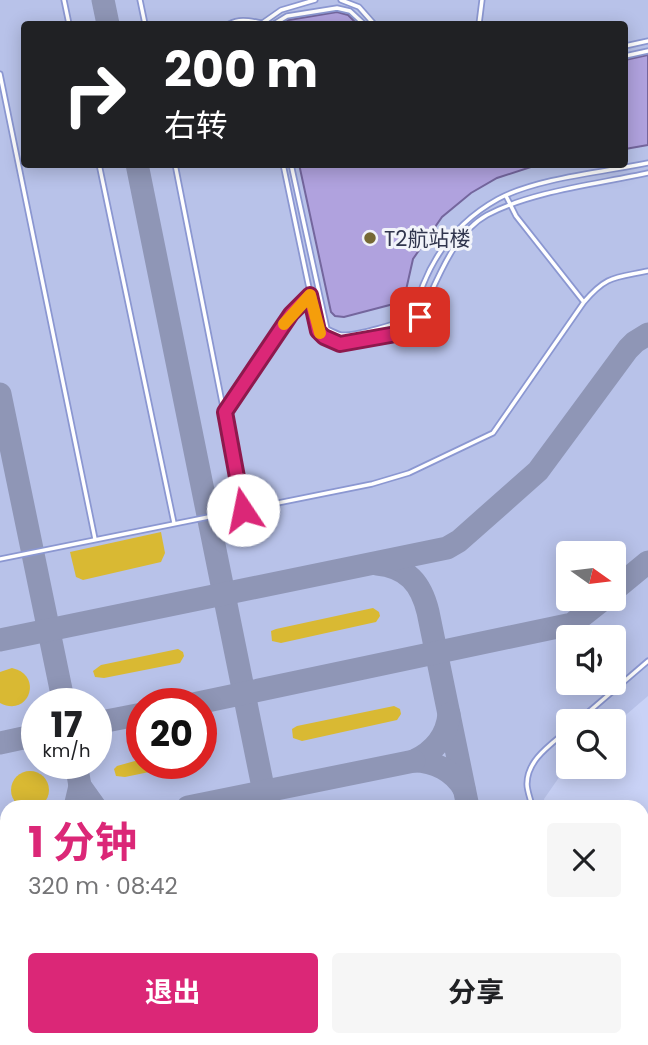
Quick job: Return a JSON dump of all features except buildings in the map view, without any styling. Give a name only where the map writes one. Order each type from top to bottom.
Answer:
[{"type":"lane","points":[[64,0],[68,21]]},
{"type":"lane","points":[[139,0],[144,21]]},
{"type":"lane","points":[[266,21],[281,10],[315,0]]},
{"type":"lane","points":[[341,0],[359,7],[371,21]]},
{"type":"lane","points":[[479,21],[482,0]]},
{"type":"lane","points":[[279,21],[287,16],[337,8],[350,11],[361,21]]},
{"type":"lane","points":[[628,45],[648,41]]},
{"type":"lane","points":[[628,55],[648,51]]},
{"type":"lane","points":[[0,74],[95,539]]},
{"type":"lane","points":[[628,167],[648,163]]},
{"type":"lane","points":[[100,168],[174,523]]},
{"type":"lane","points":[[176,168],[243,510]]},
{"type":"lane","points":[[284,168],[318,331],[324,337],[340,344],[396,334],[413,327],[445,262],[466,234],[484,217],[519,201],[648,173]]},
{"type":"lane","points":[[292,168],[327,329],[341,335],[387,327],[411,317],[417,308],[422,287],[437,254],[474,215],[529,186],[622,168]]},
{"type":"lane","points":[[506,196],[516,216],[584,302]]},
{"type":"lane","points":[[0,559],[392,479],[486,438],[502,424],[584,302],[603,282],[648,271]]},
{"type":"lane","points":[[225,412],[291,314],[310,295],[318,291]]},
{"type":"lane","points":[[592,709],[648,661]]},
{"type":"lane","points":[[531,800],[527,783],[531,767],[542,752],[556,740]]},
{"type":"shaded area","points":[[0,0],[648,0],[648,696],[626,715],[626,709],[556,709],[558,779],[544,800],[0,800]]},
{"type":"shaded area","points":[[161,532],[165,553],[161,562],[83,580],[76,577],[70,552]]},
{"type":"shaded area","points":[[373,608],[380,616],[376,622],[281,643],[272,641],[271,631],[276,629]]},
{"type":"shaded area","points":[[178,649],[184,656],[180,663],[104,678],[95,677],[93,671],[101,665]]},
{"type":"shaded area","points":[[12,668],[22,672],[28,679],[30,688],[21,688],[19,705],[0,703],[0,672]]},
{"type":"shaded area","points":[[394,706],[400,709],[401,714],[397,720],[302,741],[293,738],[292,729],[297,726]]},
{"type":"shaded area","points":[[126,763],[126,777],[116,776],[114,769]]},
{"type":"shaded area","points":[[21,774],[21,779],[44,779],[49,790],[45,800],[15,800],[13,797],[13,783]]},
{"type":"taxiway","points":[[103,0],[107,21]]},
{"type":"taxiway","points":[[138,168],[266,800]]},
{"type":"taxiway","points":[[0,640],[447,548],[459,541],[538,471],[628,349],[648,334]]},
{"type":"taxiway","points":[[0,394],[61,688]]},
{"type":"taxiway","points":[[626,580],[648,562]]},
{"type":"taxiway","points":[[377,564],[397,569],[411,578],[425,602],[467,800]]},
{"type":"taxiway","points":[[217,699],[572,624],[588,611]]},
{"type":"taxiway","points":[[449,714],[438,743],[414,761],[443,768],[455,777],[464,789]]},
{"type":"taxiway","points":[[112,720],[126,717]]},
{"type":"taxiway","points":[[0,743],[21,738]]},
{"type":"taxiway","points":[[222,800],[414,761]]},
{"type":"taxiway","points":[[79,779],[80,786]]},
{"type":"taxiway","points":[[77,800],[80,786],[90,800]]},
{"type":"slow traffic","points":[[284,324],[310,295],[320,333]]},
{"type":"place","name":"T2航站楼","points":[[370,238]]},
{"type":"route","points":[[243,510],[225,412],[291,314],[310,295],[318,331],[324,337],[340,344],[396,334],[413,327],[420,317]]}]
